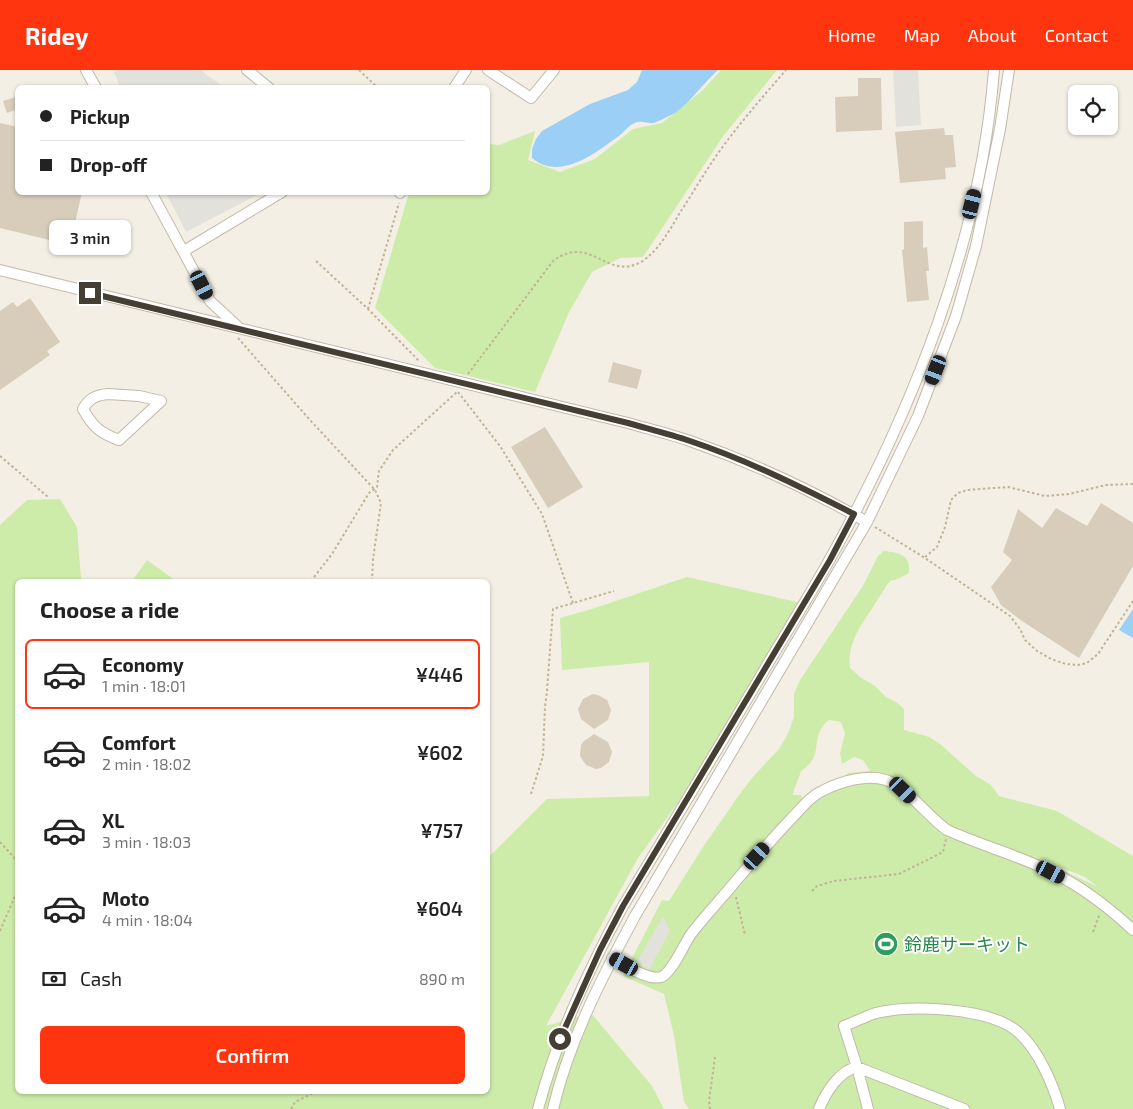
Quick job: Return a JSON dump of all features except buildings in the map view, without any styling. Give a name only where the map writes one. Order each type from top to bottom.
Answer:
[{"type":"street","points":[[86,70],[94,85]]},
{"type":"street","points":[[247,70],[265,85]]},
{"type":"street","points":[[456,85],[466,70]]},
{"type":"street","points":[[488,70],[531,98],[554,70]]},
{"type":"street","points":[[538,1109],[554,1056],[574,1005],[623,906],[830,560],[905,408],[942,312],[963,242],[977,185],[994,70]]},
{"type":"street","points":[[553,1109],[568,1058],[612,958],[867,522],[918,416],[956,316],[976,246],[989,188],[1009,70]]},
{"type":"street","points":[[153,195],[210,301],[238,333]]},
{"type":"street","points":[[184,251],[277,195]]},
{"type":"street","points":[[0,270],[238,333],[462,382],[628,423],[691,441],[752,465],[805,489],[867,522]]},
{"type":"street","points":[[99,395],[140,396],[161,401],[120,440],[104,434],[93,425],[84,408],[86,403],[99,395]]},
{"type":"street","points":[[612,958],[648,976],[664,975],[691,934],[809,800],[824,790],[850,780],[871,778],[884,779],[894,783],[947,830],[1041,867],[1079,887],[1103,904],[1133,930]]},
{"type":"street","points":[[868,1109],[844,1026],[868,1016],[887,1012],[931,1009],[970,1014],[995,1020],[1018,1032],[1046,1070],[1060,1109]]},
{"type":"street","points":[[819,1109],[827,1094],[842,1075],[848,1069],[857,1066],[964,1109]]},
{"type":"path","points":[[359,70],[375,85]]},
{"type":"path","points":[[462,382],[553,261],[560,255],[570,252],[581,252],[624,268],[634,266],[650,257],[666,236],[727,141],[786,70]]},
{"type":"path","points":[[368,308],[401,195]]},
{"type":"path","points":[[316,261],[368,308],[420,362]]},
{"type":"path","points":[[238,333],[310,419],[375,490],[381,503],[372,579]]},
{"type":"path","points":[[313,579],[332,554],[369,493],[377,487],[379,471],[393,450],[458,392],[481,419],[500,446],[542,514],[573,603]]},
{"type":"path","points":[[0,456],[48,497]]},
{"type":"path","points":[[925,558],[937,547],[946,527],[951,500],[958,493],[967,490],[1008,487],[1044,496],[1069,494],[1106,485],[1133,484]]},
{"type":"path","points":[[867,522],[925,558],[1010,616],[1020,629],[1025,640],[1051,660],[1066,664],[1078,665],[1087,663],[1098,654],[1133,601]]},
{"type":"path","points":[[531,794],[543,756],[544,708],[548,691],[553,609],[614,591]]},
{"type":"path","points":[[812,891],[817,886],[834,881],[899,874],[943,852],[947,830]]},
{"type":"path","points":[[0,842],[15,859]]},
{"type":"path","points":[[733,885],[744,935]]},
{"type":"path","points":[[0,931],[15,896]]},
{"type":"path","points":[[1093,932],[1103,904]]},
{"type":"path","points":[[710,1109],[709,1101],[715,1057]]},
{"type":"path","points":[[291,1109],[295,1102],[311,1094]]},
{"type":"green space","points":[[721,70],[777,70],[724,135],[643,257],[620,258],[592,272],[569,312],[535,392],[435,368],[375,308],[408,195],[490,195],[490,144],[499,145],[535,131],[528,160],[560,172],[595,159],[633,129],[662,123],[704,89]]},
{"type":"green space","points":[[60,499],[77,527],[81,579],[15,579],[15,1094],[490,1094],[490,856],[547,799],[649,796],[649,662],[562,670],[560,618],[687,577],[801,603],[687,790],[638,858],[546,1026],[591,1013],[652,1086],[664,1109],[0,1109],[0,525],[27,500]]},
{"type":"green space","name":"鈴鹿サーキット","points":[[884,551],[903,556],[908,562],[909,573],[890,581],[862,623],[852,644],[850,668],[904,709],[904,730],[929,737],[940,744],[976,776],[991,785],[999,796],[1057,811],[1133,856],[1133,1109],[689,1109],[684,1102],[674,1036],[664,994],[623,976],[662,900],[669,901],[737,798],[752,778],[779,749],[788,734],[794,717],[794,694],[800,680],[863,586],[878,556]],"holes":[[[829,720],[841,722],[845,733],[840,753],[842,764],[854,757],[863,760],[870,771],[849,773],[812,792],[803,801],[801,795],[793,795],[794,789],[801,771],[813,759],[819,733]],[[1032,856],[1085,877],[1098,887]]]},
{"type":"green space","points":[[147,560],[173,579],[133,579]]},
{"type":"shaded area","points":[[120,70],[202,70],[222,85],[119,85],[114,72]]},
{"type":"shaded area","points":[[893,70],[918,70],[921,125],[896,127]]},
{"type":"shaded area","points":[[167,195],[257,195],[186,232]]},
{"type":"shaded area","points":[[663,916],[670,931],[649,970],[637,962]]},
{"type":"water","points":[[642,70],[718,70],[675,113],[654,123],[640,122],[629,126],[620,135],[578,162],[554,167],[543,165],[532,158],[532,149],[542,131],[590,104],[628,90],[637,82]]},
{"type":"water","points":[[1133,609],[1133,638],[1119,630]]},
{"type":"place","name":"鈴鹿サーキット","points":[[886,944]]},
{"type":"route","points":[[90,293],[483,387],[628,423],[691,441],[752,465],[854,514],[830,560],[623,906],[600,950],[560,1039]]}]
